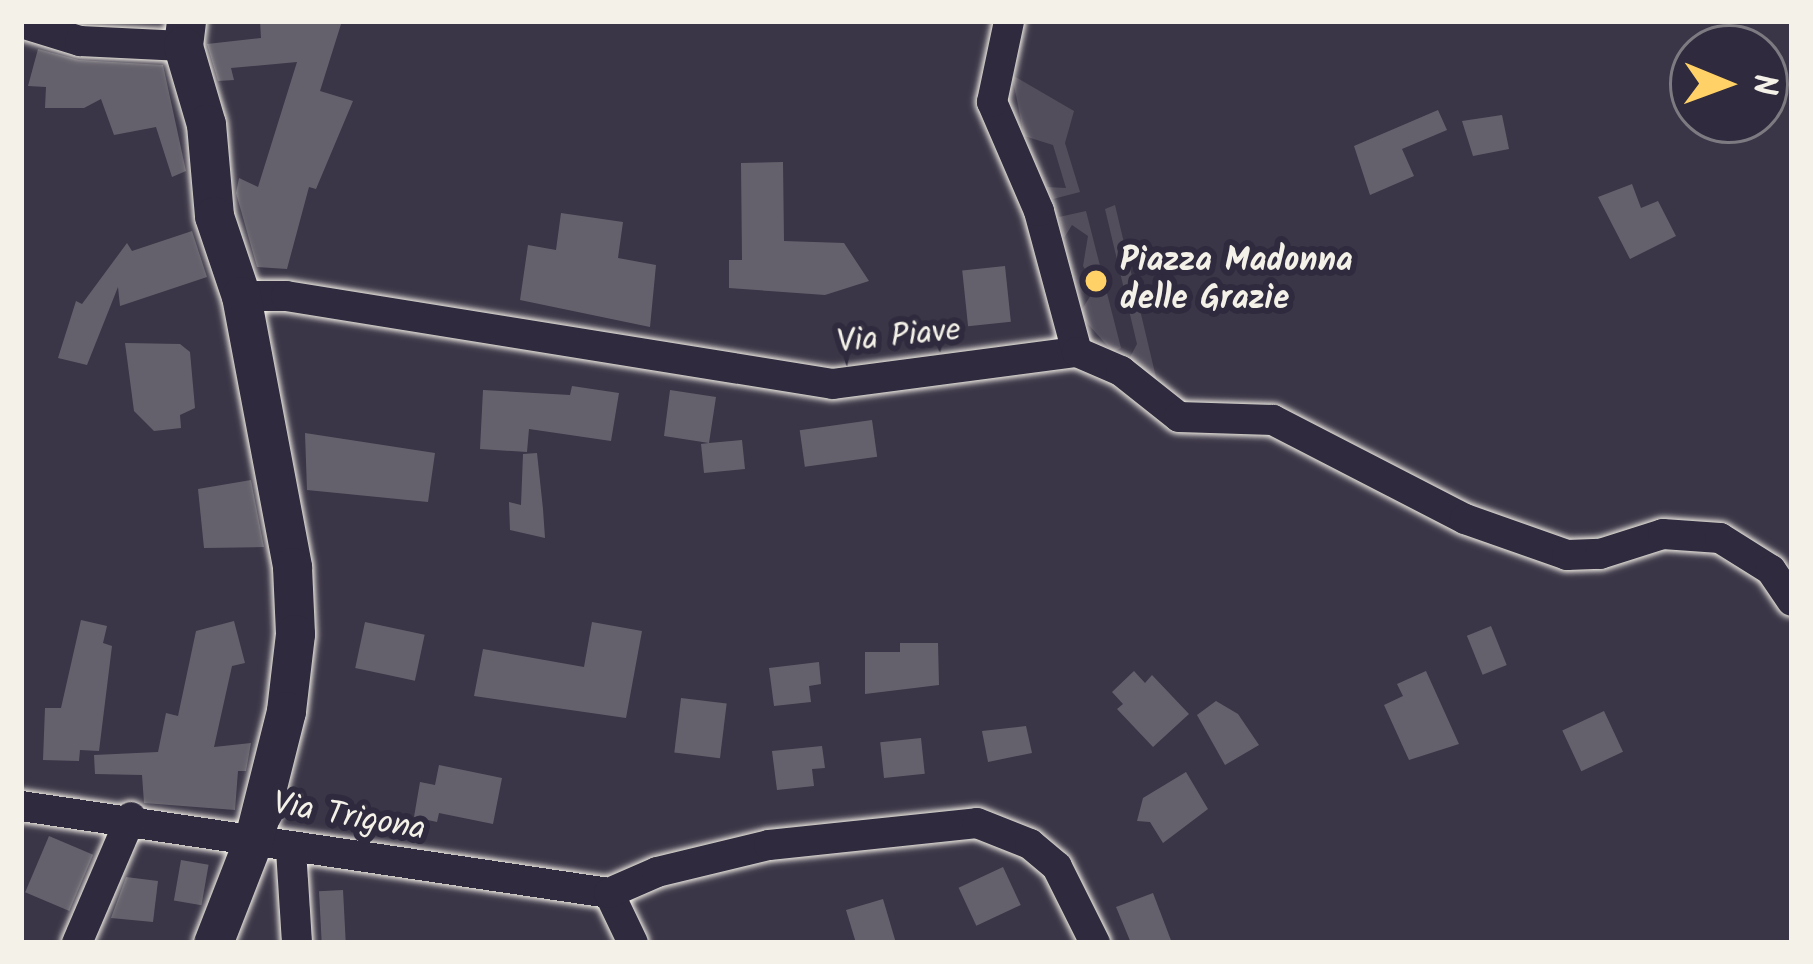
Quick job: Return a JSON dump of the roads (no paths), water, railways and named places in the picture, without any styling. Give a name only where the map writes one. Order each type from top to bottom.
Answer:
[{"type":"street","points":[[1009,21],[992,102],[1039,211],[1077,352],[1121,370],[1180,416],[1273,420],[1397,488],[1536,545],[1600,554],[1694,532],[1748,552],[1791,597]]},
{"type":"street","points":[[21,23],[80,40],[185,33],[206,124],[214,217],[242,296],[292,568],[295,634],[272,844],[297,943]]},
{"type":"street","name":"Via Piave","points":[[242,296],[286,296],[833,383],[1077,352]]},
{"type":"street","name":"Via Trigona","points":[[21,806],[131,818],[272,844],[610,893]]},
{"type":"street","points":[[77,943],[131,818]]},
{"type":"street","points":[[633,943],[610,893],[657,872],[770,845],[977,823],[1030,844],[1057,867],[1095,943]]},
{"type":"street","points":[[213,943],[272,844]]},
{"type":"place","name":"Piazza Madonna delle Grazie","points":[[1096,281]]}]
